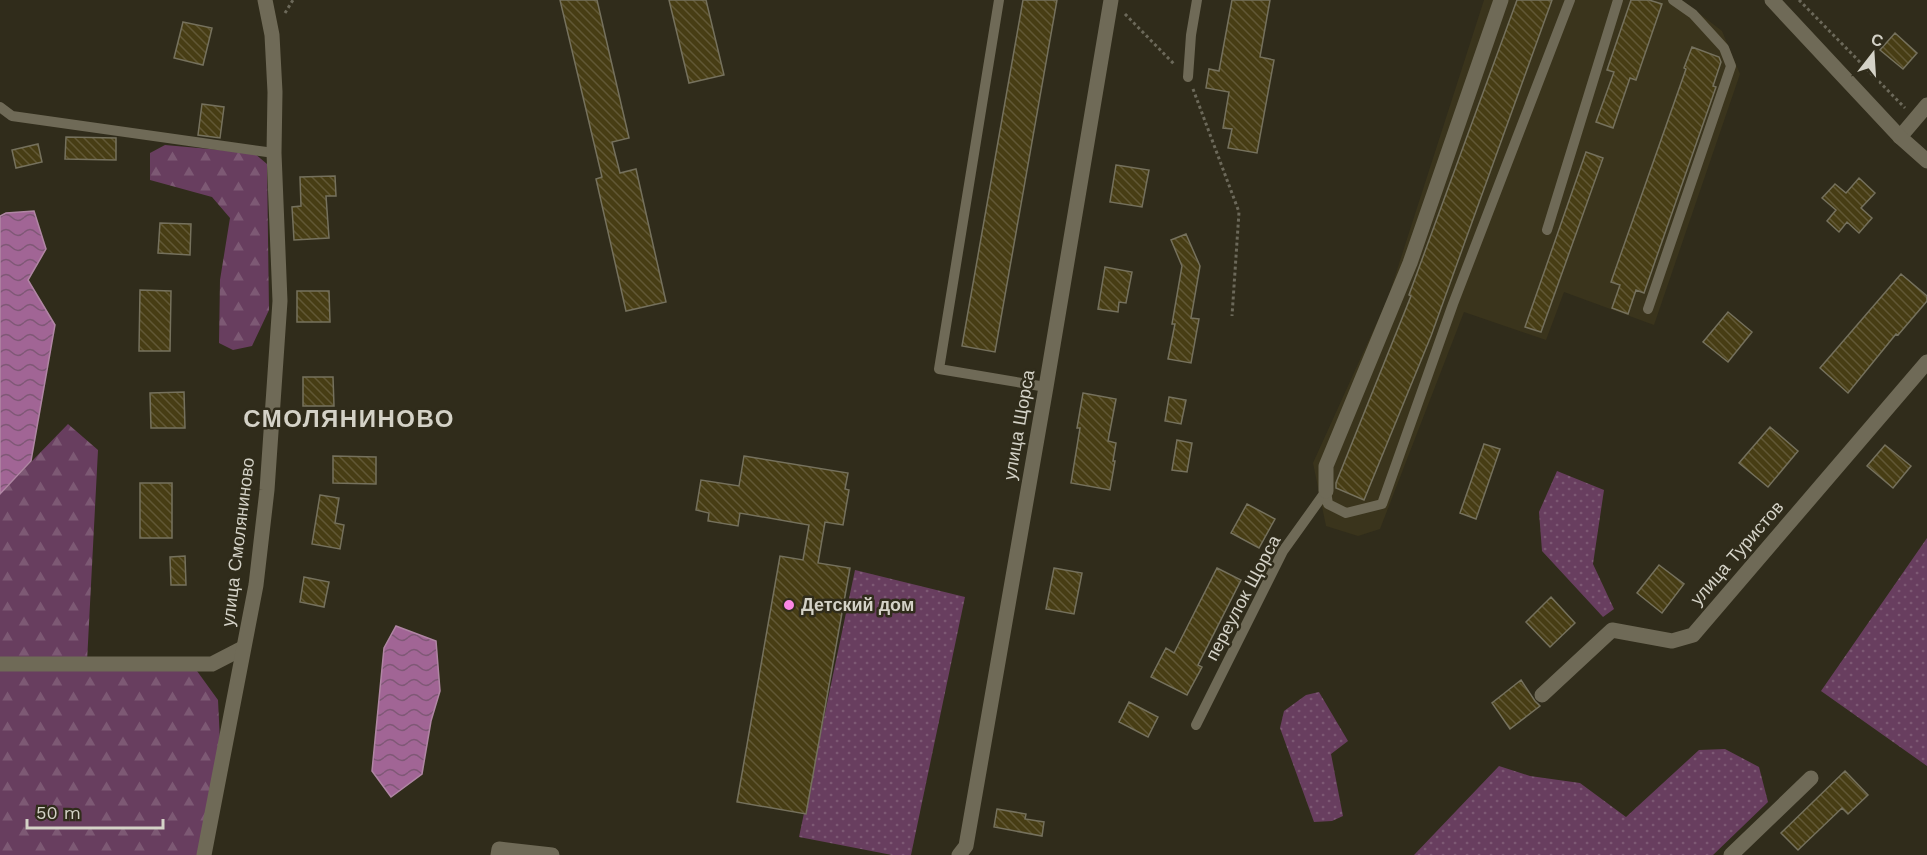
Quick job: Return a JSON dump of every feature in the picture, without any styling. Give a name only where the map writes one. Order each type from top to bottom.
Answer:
[{"type":"street","name":"улица Смоляниново","points":[[204,855],[256,585],[267,490],[280,301],[274,153],[275,92],[272,35],[265,0]]},
{"type":"street","name":"улица Щорса","points":[[959,855],[966,846],[1111,0]]},
{"type":"street","points":[[1326,491],[1326,466],[1410,263],[1501,0]]},
{"type":"street","points":[[1772,0],[1900,137],[1927,161]]},
{"type":"street","points":[[1900,137],[1927,105]]},
{"type":"street","name":"улица Туристов","points":[[1542,695],[1612,630],[1672,641],[1693,635],[1927,362]]},
{"type":"street","points":[[0,664],[212,664],[243,648]]},
{"type":"street","points":[[1731,855],[1810,778]]},
{"type":"street","points":[[498,855],[500,849],[552,855]]},
{"type":"lane","points":[[999,0],[939,369],[1046,387]]},
{"type":"lane","points":[[1188,77],[1191,35],[1197,0]]},
{"type":"lane","points":[[1326,491],[1328,504],[1346,513],[1382,504],[1458,293],[1570,0]]},
{"type":"lane","points":[[1547,230],[1618,0]]},
{"type":"lane","points":[[1648,309],[1731,66],[1724,48],[1693,14],[1673,0]]},
{"type":"lane","points":[[0,107],[12,116],[274,153]]},
{"type":"lane","name":"переулок Щорса","points":[[1196,725],[1283,551],[1326,491]]},
{"type":"path","points":[[1111,0],[1188,77],[1239,212],[1232,316]]},
{"type":"path","points":[[1799,0],[1916,119]]},
{"type":"shaded area","points":[[1484,0],[1682,0],[1722,31],[1740,74],[1654,325],[1564,292],[1546,340],[1464,312],[1380,529],[1358,536],[1326,526],[1313,463],[1388,298]]},
{"type":"green space","points":[[165,145],[254,153],[267,164],[269,310],[252,346],[233,350],[219,343],[220,280],[230,218],[212,197],[150,180],[150,153]]},
{"type":"green space","points":[[68,424],[98,450],[87,662],[197,671],[218,700],[221,762],[199,855],[0,855],[0,494]]},
{"type":"green space","points":[[1557,471],[1604,490],[1593,564],[1614,609],[1603,617],[1542,551],[1539,512]]},
{"type":"green space","points":[[1927,538],[1927,766],[1821,691]]},
{"type":"green space","points":[[855,570],[965,597],[911,855],[892,855],[799,837]]},
{"type":"green space","points":[[1319,692],[1348,741],[1331,754],[1343,816],[1332,821],[1314,822],[1280,728],[1284,711],[1306,695]]},
{"type":"green space","points":[[1725,749],[1759,767],[1768,802],[1713,855],[1414,855],[1499,766],[1530,776],[1580,783],[1626,817],[1699,750]]},
{"type":"water","points":[[34,211],[46,249],[28,280],[55,325],[31,461],[0,494],[0,216],[6,213]]},
{"type":"water","points":[[396,626],[436,641],[440,691],[431,721],[422,774],[391,797],[372,771],[384,648]]},
{"type":"building","points":[[560,0],[597,0],[629,138],[612,142],[620,173],[636,169],[666,302],[626,311],[596,179],[602,177]]},
{"type":"building","points":[[669,0],[706,0],[724,75],[689,83]]},
{"type":"building","points":[[1023,0],[1057,0],[995,352],[962,346]]},
{"type":"building","points":[[1232,0],[1270,0],[1260,57],[1274,60],[1257,153],[1228,148],[1232,129],[1223,128],[1229,92],[1206,88],[1209,69],[1219,71]]},
{"type":"building","points":[[1517,0],[1552,0],[1431,336],[1364,500],[1336,488],[1336,483],[1411,296],[1409,295]]},
{"type":"building","points":[[1631,0],[1649,0],[1662,4],[1636,80],[1630,78],[1613,128],[1596,122],[1614,72],[1607,70]]},
{"type":"building","points":[[183,22],[212,28],[203,65],[174,58]]},
{"type":"building","points":[[1895,33],[1917,53],[1903,69],[1880,50]]},
{"type":"building","points":[[1692,47],[1719,57],[1721,62],[1713,86],[1716,87],[1644,293],[1636,290],[1628,314],[1612,308],[1620,285],[1611,282]]},
{"type":"building","points":[[202,104],[224,107],[220,138],[198,135]]},
{"type":"building","points":[[66,137],[116,138],[116,160],[65,159]]},
{"type":"building","points":[[38,144],[42,162],[16,168],[12,150]]},
{"type":"building","points":[[1586,152],[1603,158],[1541,332],[1525,327]]},
{"type":"building","points":[[1116,165],[1149,170],[1142,207],[1110,202]]},
{"type":"building","points":[[335,176],[336,196],[326,196],[329,238],[294,240],[292,207],[301,206],[300,177]]},
{"type":"building","points":[[1859,178],[1875,193],[1861,208],[1872,218],[1859,233],[1847,222],[1839,232],[1827,221],[1836,210],[1822,198],[1835,184],[1846,193]]},
{"type":"building","points":[[160,223],[191,224],[190,255],[158,253]]},
{"type":"building","points":[[1186,234],[1200,266],[1191,318],[1199,319],[1191,363],[1168,359],[1182,266],[1171,240]]},
{"type":"building","points":[[1105,267],[1132,272],[1126,303],[1119,302],[1118,312],[1098,309]]},
{"type":"building","points":[[1901,274],[1927,296],[1927,301],[1898,335],[1896,334],[1848,393],[1820,368]]},
{"type":"building","points":[[140,290],[171,291],[170,351],[139,351]]},
{"type":"building","points":[[297,291],[329,291],[330,322],[297,322]]},
{"type":"building","points":[[1728,312],[1752,332],[1728,362],[1703,342]]},
{"type":"building","points":[[303,377],[333,377],[334,406],[303,406]]},
{"type":"building","points":[[184,392],[185,428],[151,428],[150,393]]},
{"type":"building","points":[[1083,393],[1116,399],[1108,441],[1116,443],[1110,490],[1071,483]]},
{"type":"building","points":[[1169,397],[1186,400],[1181,424],[1165,421]]},
{"type":"building","points":[[1770,427],[1798,451],[1768,487],[1739,463]]},
{"type":"building","points":[[1177,440],[1192,443],[1187,472],[1172,470]]},
{"type":"building","points":[[1484,444],[1500,449],[1476,519],[1460,513]]},
{"type":"building","points":[[1885,445],[1911,466],[1893,488],[1867,466]]},
{"type":"building","points":[[333,456],[376,457],[376,484],[333,483]]},
{"type":"building","points":[[744,456],[848,473],[845,489],[849,490],[843,525],[825,522],[818,563],[850,568],[806,814],[737,802],[780,556],[803,560],[809,525],[740,513],[738,526],[708,521],[709,513],[696,510],[701,480],[739,486]]},
{"type":"building","points":[[140,483],[172,483],[172,538],[140,538]]},
{"type":"building","points":[[320,495],[339,498],[335,523],[344,525],[340,549],[312,544]]},
{"type":"building","points":[[1247,504],[1275,519],[1259,548],[1231,533]]},
{"type":"building","points":[[185,556],[186,585],[171,585],[170,557]]},
{"type":"building","points":[[1659,565],[1684,584],[1662,613],[1637,593]]},
{"type":"building","points":[[1054,568],[1082,573],[1074,614],[1046,609]]},
{"type":"building","points":[[1217,568],[1241,580],[1198,665],[1202,667],[1187,695],[1151,677],[1166,648],[1174,653]]},
{"type":"building","points":[[304,577],[329,582],[324,607],[300,602]]},
{"type":"building","points":[[1551,597],[1575,623],[1550,647],[1526,622]]},
{"type":"building","points":[[1521,680],[1540,706],[1510,729],[1492,703]]},
{"type":"building","points":[[1129,702],[1158,717],[1148,737],[1119,722]]},
{"type":"building","points":[[1845,771],[1868,795],[1848,814],[1842,808],[1798,850],[1781,833]]},
{"type":"building","points":[[997,809],[1026,814],[1025,819],[1044,822],[1042,836],[994,827]]},
{"type":"place","name":"Детский дом","points":[[789,605]]},
{"type":"district","name":"СМОЛЯНИНОВО","points":[[349,419]]}]
